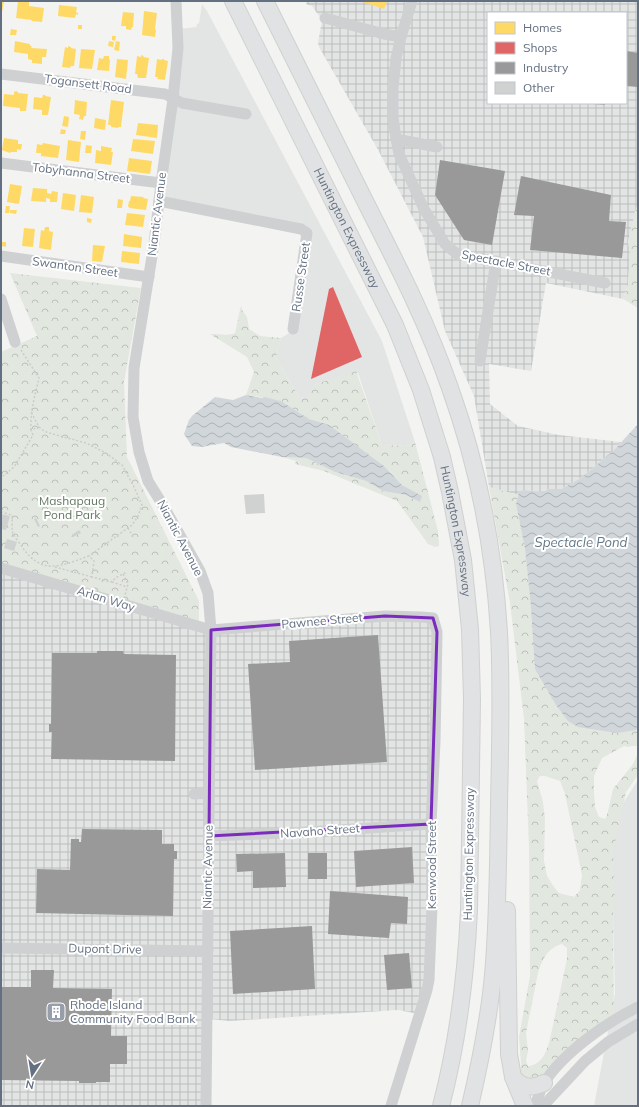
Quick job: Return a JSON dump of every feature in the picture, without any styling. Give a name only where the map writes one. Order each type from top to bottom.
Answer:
[{"type":"highway","name":"Huntington Expressway","points":[[233,1],[395,326],[409,358],[432,423],[444,464],[457,526],[467,595],[472,665],[469,910],[460,1014],[442,1106]]},
{"type":"highway","points":[[265,1],[411,292],[439,358],[462,424],[479,491],[486,527],[496,595],[500,666],[497,911],[493,977],[483,1044],[470,1106]]},
{"type":"highway","points":[[499,790],[505,848],[510,1062],[513,1076],[525,1106]]},
{"type":"highway","points":[[513,1076],[520,1084],[529,1087],[538,1086],[544,1083]]},
{"type":"street","name":"Niantic Avenue","points":[[176,1],[178,48],[173,99],[149,276],[134,368],[133,417],[139,452],[148,481],[164,506],[200,571],[208,593],[211,630],[206,1106]]},
{"type":"street","name":"Spectacle Street","points":[[412,1],[396,58],[393,88],[393,117],[399,154],[427,213],[445,244],[457,254],[605,283]]},
{"type":"street","points":[[325,18],[384,34],[401,37]]},
{"type":"street","name":"Togansett Road","points":[[1,74],[165,94],[182,103],[246,114]]},
{"type":"street","points":[[396,139],[437,147]]},
{"type":"street","name":"Tobyhanna Street","points":[[1,163],[161,183]]},
{"type":"street","name":"Russe Street","points":[[159,201],[300,229],[307,232],[294,329]]},
{"type":"street","name":"Swanton Street","points":[[1,256],[149,276]]},
{"type":"street","points":[[480,361],[496,261]]},
{"type":"street","points":[[1,299],[18,346]]},
{"type":"street","name":"Arlan Way","points":[[1,568],[211,630]]},
{"type":"street","name":"Pawnee Street","points":[[211,630],[385,616],[433,618]]},
{"type":"street","name":"Kenwood Street","points":[[391,1106],[429,980],[432,907],[432,824],[437,632],[433,618]]},
{"type":"street","points":[[194,794],[209,793]]},
{"type":"street","name":"Navaho Street","points":[[209,836],[290,833],[432,824]]},
{"type":"street","name":"Dupont Drive","points":[[1,948],[208,951]]},
{"type":"street","points":[[535,1106],[544,1083],[580,1045],[608,1024],[638,1007]]},
{"type":"street","points":[[543,1106],[585,1061],[608,1042],[638,1024]]},
{"type":"path","points":[[1,480],[3,476],[14,467],[33,435],[30,421],[39,378],[18,346]]},
{"type":"path","points":[[32,412],[39,427],[49,433],[86,443],[106,453],[122,466],[142,505],[135,521],[128,528],[89,556],[54,567]]},
{"type":"path","points":[[31,430],[39,427]]},
{"type":"path","points":[[1,512],[12,515],[13,534],[26,552],[38,563],[127,587]]},
{"type":"path","points":[[128,528],[133,537]]},
{"type":"path","points":[[89,556],[94,561],[92,577]]},
{"type":"path","points":[[111,582],[127,572]]},
{"type":"path","points":[[122,604],[128,584],[123,574]]},
{"type":"highlighted area","points":[[385,616],[433,618],[437,632],[431,824],[209,836],[211,630]]},
{"type":"shaded area","points":[[307,1],[638,1],[638,204],[633,217],[628,241],[630,253],[628,285],[623,299],[546,283],[531,371],[489,364],[490,404],[518,426],[559,435],[621,442],[581,478],[561,489],[549,489],[543,492],[524,490],[519,491],[518,495],[489,487],[474,396],[445,331],[423,237],[377,148],[319,47],[318,43],[322,20],[312,6],[306,4]]},
{"type":"shaded area","points":[[202,4],[382,341],[415,442],[406,446],[382,445],[358,373],[316,384],[307,399],[299,397],[276,357],[281,338],[291,332],[307,232],[159,204],[178,29],[197,27],[196,25],[199,23]]},
{"type":"shaded area","points":[[1,569],[209,631],[379,617],[435,623],[430,961],[419,1014],[398,1010],[230,1021],[208,1019],[204,1106],[1,1106]]},
{"type":"shaded area","points":[[638,780],[638,1106],[594,1106],[615,994],[611,822]]},
{"type":"green space","points":[[638,204],[638,308],[623,299],[628,285],[630,253],[628,241],[633,217]]},
{"type":"green space","name":"Mashapaug Pond Park","points":[[10,273],[141,288],[124,382],[127,457],[199,601],[199,621],[1,563],[1,352],[37,336]]},
{"type":"green space","points":[[241,305],[242,310],[247,317],[249,329],[260,336],[281,338],[276,357],[299,397],[307,398],[316,384],[356,371],[382,445],[406,446],[415,442],[438,531],[439,546],[435,547],[428,544],[397,501],[324,471],[295,464],[296,461],[282,457],[306,458],[335,472],[366,481],[383,491],[406,495],[420,502],[421,496],[402,485],[384,466],[329,426],[309,419],[281,401],[246,395],[254,372],[247,357],[210,334],[227,335],[235,333]]},
{"type":"green space","points":[[489,487],[518,495],[516,504],[525,549],[531,608],[636,730],[638,728],[638,746],[624,746],[602,758],[594,776],[595,807],[599,817],[605,819],[613,789],[633,764],[638,753],[638,775],[626,792],[613,852],[615,906],[613,907],[614,1024],[560,1065],[551,1078],[520,1084],[521,1064],[519,1037],[530,976],[529,847],[524,719],[510,603]],"holes":[[[540,776],[545,776],[560,781],[565,794],[582,875],[580,890],[574,897],[559,893],[547,876],[544,861],[545,819],[543,802],[537,781]],[[562,944],[567,948],[567,959],[549,1044],[543,1057],[537,1063],[528,1066],[526,1061],[528,1051],[526,1033],[538,973],[545,956],[550,950]]]},
{"type":"water","points":[[246,395],[281,401],[309,419],[329,425],[384,466],[402,485],[422,496],[420,502],[406,495],[383,491],[366,481],[335,472],[306,458],[282,457],[231,447],[224,443],[201,447],[192,446],[184,434],[192,416],[215,397],[233,400]]},
{"type":"water","name":"Spectacle Pond","points":[[638,424],[638,728],[636,730],[617,733],[578,727],[568,721],[556,705],[535,669],[525,549],[516,504],[519,491],[524,490],[543,492],[549,489],[561,489],[581,478],[615,449]]},
{"type":"building: Homes","points":[[1,1],[4,1],[2,12],[1,11]]},
{"type":"building: Homes","points":[[18,1],[29,1],[29,6],[44,8],[42,22],[16,18]]},
{"type":"building: Homes","points":[[360,1],[387,1],[384,9]]},
{"type":"building: Homes","points":[[59,5],[77,7],[76,12],[78,15],[76,14],[75,18],[58,16]]},
{"type":"building: Homes","points":[[144,11],[157,13],[155,37],[142,35]]},
{"type":"building: Homes","points":[[123,12],[134,13],[133,27],[131,30],[126,29],[126,26],[121,26]]},
{"type":"building: Homes","points":[[78,25],[82,25],[82,29],[78,29]]},
{"type":"building: Homes","points":[[11,29],[17,30],[16,35],[10,35]]},
{"type":"building: Homes","points":[[112,36],[116,36],[115,41],[112,40]]},
{"type":"building: Homes","points":[[15,41],[30,44],[30,46],[32,46],[31,48],[47,49],[46,57],[42,57],[42,64],[32,63],[32,60],[28,59],[28,54],[14,52]]},
{"type":"building: Homes","points":[[109,41],[114,42],[113,47],[108,46]]},
{"type":"building: Homes","points":[[116,41],[120,42],[119,51],[114,50]]},
{"type":"building: Homes","points":[[68,46],[76,49],[74,66],[71,66],[70,68],[62,67],[65,47],[68,48]]},
{"type":"building: Homes","points":[[81,49],[95,50],[92,69],[79,68]]},
{"type":"building: Homes","points":[[141,55],[149,58],[146,78],[138,78],[137,74],[135,74],[137,56],[141,57]]},
{"type":"building: Homes","points":[[104,56],[109,56],[109,71],[97,70],[99,58],[103,59]]},
{"type":"building: Homes","points":[[117,59],[128,60],[126,79],[115,77]]},
{"type":"building: Homes","points":[[157,59],[164,59],[168,61],[165,80],[157,79],[158,77],[155,77]]},
{"type":"building: Homes","points":[[16,91],[18,93],[28,94],[26,111],[20,111],[20,108],[3,106],[4,94],[14,95],[14,92]]},
{"type":"building: Homes","points":[[43,95],[51,97],[48,115],[42,115],[42,110],[33,109],[34,97],[42,98]]},
{"type":"building: Homes","points":[[75,100],[87,102],[86,116],[84,116],[83,120],[79,119],[80,115],[74,114]]},
{"type":"building: Homes","points":[[111,100],[124,102],[121,127],[118,128],[108,125]]},
{"type":"building: Homes","points":[[64,116],[69,117],[68,127],[62,126]]},
{"type":"building: Homes","points":[[95,118],[106,120],[105,130],[94,128]]},
{"type":"building: Homes","points":[[138,123],[158,125],[157,138],[136,135]]},
{"type":"building: Homes","points":[[61,129],[66,130],[65,134],[60,134]]},
{"type":"building: Homes","points":[[81,131],[86,131],[85,140],[80,139]]},
{"type":"building: Homes","points":[[4,138],[18,140],[18,144],[22,144],[21,150],[17,149],[17,152],[10,153],[2,150]]},
{"type":"building: Homes","points":[[133,139],[155,141],[153,154],[131,151]]},
{"type":"building: Homes","points":[[68,140],[81,142],[79,162],[66,160]]},
{"type":"building: Homes","points":[[43,143],[60,146],[58,158],[41,156],[41,153],[36,153],[37,144],[42,145]]},
{"type":"building: Homes","points":[[86,145],[92,146],[91,153],[85,153]]},
{"type":"building: Homes","points":[[101,146],[112,148],[111,152],[113,152],[111,165],[95,163],[96,150],[101,151]]},
{"type":"building: Homes","points":[[129,158],[152,161],[150,174],[127,171]]},
{"type":"building: Homes","points":[[10,184],[22,186],[19,204],[7,202]]},
{"type":"building: Homes","points":[[33,188],[47,189],[47,193],[51,194],[52,191],[58,192],[57,202],[50,202],[50,199],[46,198],[46,202],[31,201]]},
{"type":"building: Homes","points":[[63,193],[76,195],[74,211],[61,209]]},
{"type":"building: Homes","points":[[81,195],[94,197],[92,213],[79,212]]},
{"type":"building: Homes","points":[[131,196],[144,197],[143,198],[148,199],[146,210],[129,208]]},
{"type":"building: Homes","points":[[118,199],[123,200],[122,208],[117,208]]},
{"type":"building: Homes","points":[[6,206],[10,206],[9,213],[5,213]]},
{"type":"building: Homes","points":[[10,210],[17,210],[16,214],[10,213]]},
{"type":"building: Homes","points":[[127,213],[145,215],[143,227],[125,225]]},
{"type":"building: Homes","points":[[87,218],[92,219],[91,223],[87,222]]},
{"type":"building: Homes","points":[[45,227],[49,227],[49,231],[53,232],[51,250],[39,248],[41,230],[44,231]]},
{"type":"building: Homes","points":[[24,228],[35,229],[33,247],[22,246]]},
{"type":"building: Homes","points":[[124,234],[142,237],[141,248],[123,246]]},
{"type":"building: Homes","points":[[2,242],[6,242],[6,247],[2,246]]},
{"type":"building: Homes","points":[[93,245],[105,246],[102,262],[92,261]]},
{"type":"building: Homes","points":[[122,251],[140,253],[139,264],[121,262]]},
{"type":"building: Shops","points":[[333,287],[362,357],[311,379],[329,289]]},
{"type":"building: Industry","points":[[627,51],[638,53],[638,87],[627,86]]},
{"type":"building: Industry","points":[[440,160],[505,171],[492,245],[464,240],[435,195]]},
{"type":"building: Industry","points":[[521,176],[611,195],[609,221],[626,222],[622,258],[530,250],[534,216],[514,215]]},
{"type":"building: Industry","points":[[378,635],[387,762],[255,770],[248,664],[290,662],[289,641]]},
{"type":"building: Industry","points":[[97,651],[123,651],[124,654],[176,655],[175,761],[51,759],[52,732],[49,732],[49,724],[51,724],[52,653],[97,653]]},
{"type":"building: Industry","points":[[82,829],[162,830],[162,844],[174,844],[174,851],[177,851],[177,859],[174,859],[173,916],[36,913],[37,869],[70,870],[71,839],[79,839],[79,842],[81,842]]},
{"type":"building: Industry","points":[[412,847],[414,883],[356,887],[354,851]]},
{"type":"building: Industry","points":[[285,853],[286,887],[253,888],[253,871],[237,872],[236,854]]},
{"type":"building: Industry","points":[[308,853],[327,853],[327,879],[308,879]]},
{"type":"building: Industry","points":[[330,891],[408,897],[407,924],[391,923],[389,938],[328,934]]},
{"type":"building: Industry","points":[[312,926],[315,989],[233,994],[230,931]]},
{"type":"building: Industry","points":[[409,953],[412,988],[387,990],[384,955]]},
{"type":"building: Industry","name":"Rhode Island Community Food Bank","points":[[31,970],[54,970],[53,988],[112,989],[111,1036],[127,1036],[127,1064],[110,1064],[110,1082],[79,1083],[79,1081],[1,1080],[1,987],[31,987]]},
{"type":"building: Other","points":[[264,494],[265,513],[246,514],[244,495]]},
{"type":"building: Other","points":[[1,514],[10,516],[6,530],[1,529]]},
{"type":"building: Other","points":[[36,518],[40,526],[38,527],[34,519]]},
{"type":"building: Other","points":[[79,530],[81,533],[73,537],[72,535]]},
{"type":"building: Other","points":[[7,539],[17,542],[14,551],[4,548]]},
{"type":"place","name":"Rhode Island Community Food Bank","points":[[56,1012]]}]
